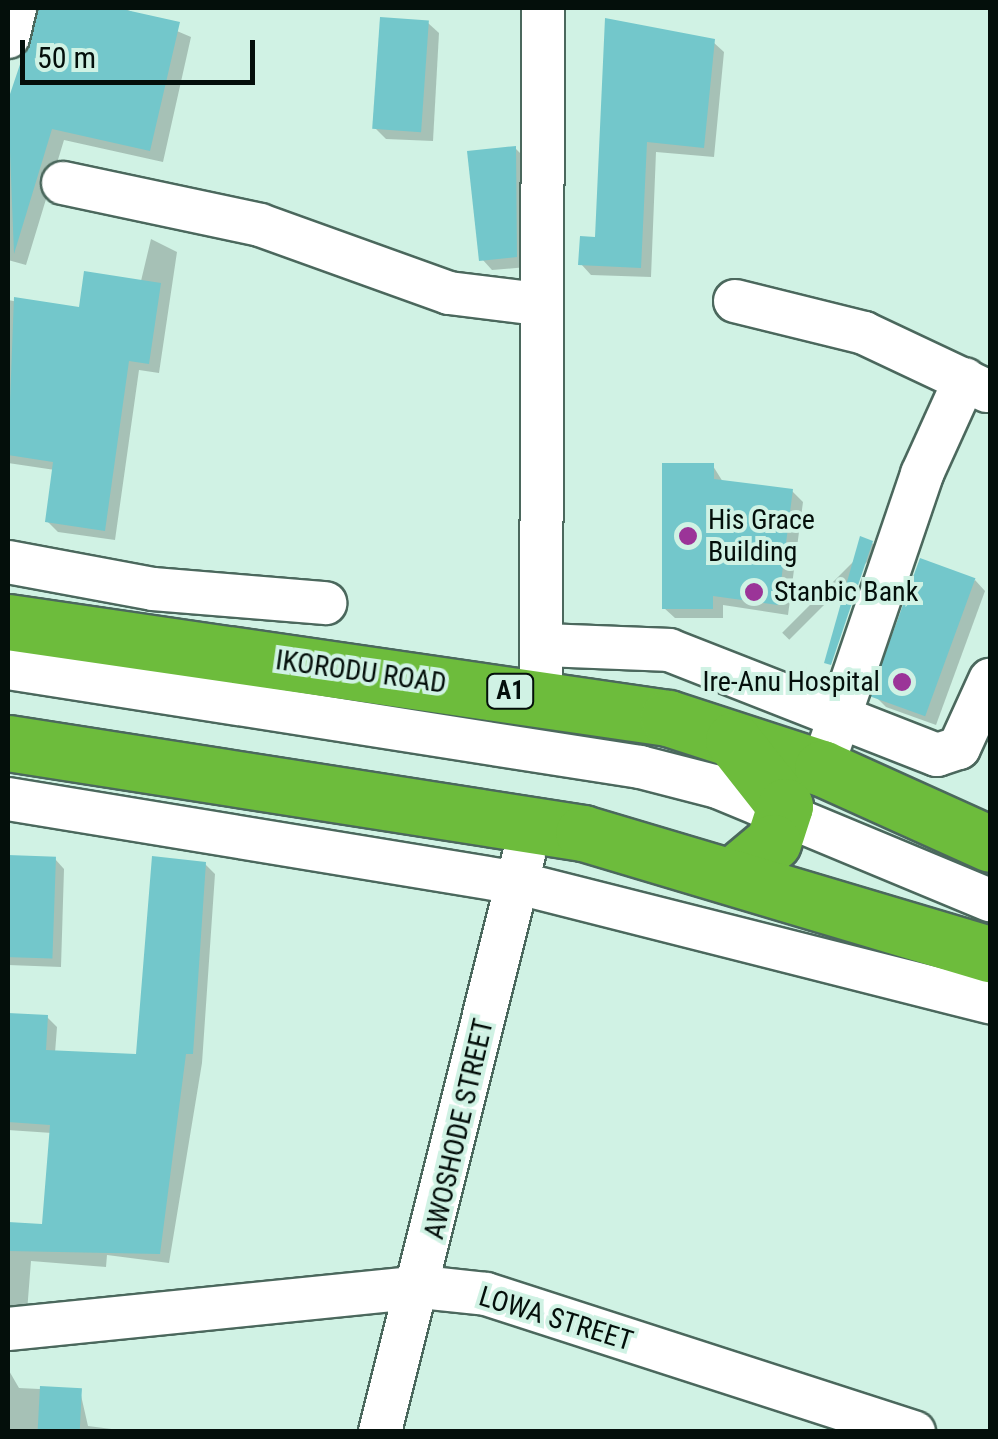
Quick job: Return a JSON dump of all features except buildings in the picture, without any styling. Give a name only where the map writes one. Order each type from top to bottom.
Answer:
[{"type":"highway","name":"IKORODU ROAD","points":[[8,622],[544,670],[733,740],[822,768],[990,844]]},
{"type":"highway","points":[[733,740],[779,789],[783,812],[773,842],[738,872]]},
{"type":"highway","points":[[8,743],[531,824],[738,872],[989,992]]},
{"type":"street","points":[[8,37],[15,8]]},
{"type":"street","points":[[542,8],[539,304],[544,670],[669,650],[841,711],[950,755],[990,680]]},
{"type":"street","points":[[64,183],[260,225],[449,293],[539,304]]},
{"type":"street","points":[[736,302],[802,311],[978,386],[841,711],[822,768]]},
{"type":"street","points":[[8,562],[154,589],[325,602]]},
{"type":"street","points":[[8,668],[640,766],[783,812],[990,900]]},
{"type":"street","points":[[8,799],[518,883],[989,992]]},
{"type":"street","name":"AWOSHODE STREET","points":[[380,1432],[422,1286],[531,824]]},
{"type":"street","name":"LOWA STREET","points":[[8,1329],[422,1286],[486,1294],[914,1432]]},
{"type":"place","name":"His Grace Building","points":[[688,536]]},
{"type":"place","name":"Stanbic Bank","points":[[754,592]]},
{"type":"place","name":"Ire-Anu Hospital","points":[[902,682]]}]
